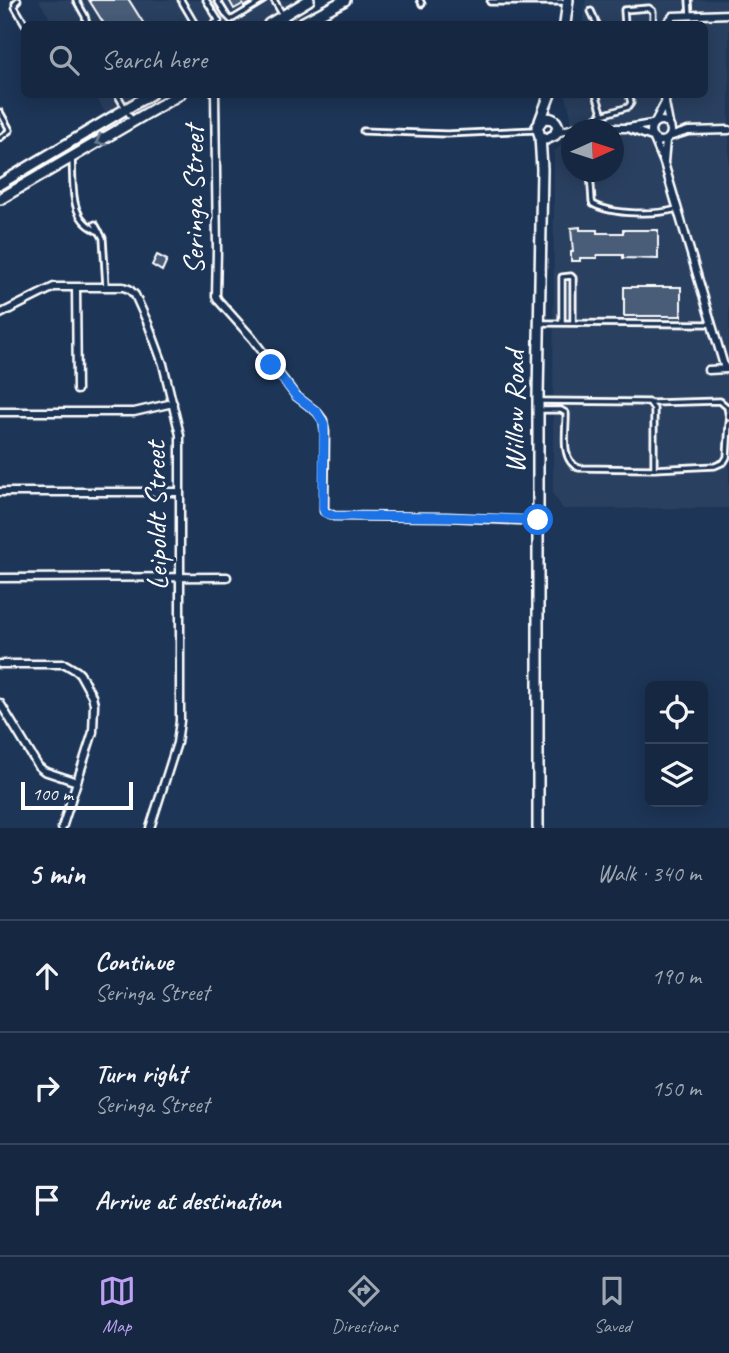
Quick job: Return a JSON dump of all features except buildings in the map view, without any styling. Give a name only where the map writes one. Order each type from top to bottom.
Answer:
[{"type":"street","points":[[286,20],[309,0]]},
{"type":"street","points":[[306,21],[345,0]]},
{"type":"street","points":[[565,21],[568,1]]},
{"type":"street","points":[[669,21],[673,16],[729,14]]},
{"type":"street","points":[[0,184],[144,98]]},
{"type":"street","points":[[0,199],[173,98]]},
{"type":"street","name":"Seringa Street","points":[[215,98],[217,297],[294,394],[312,407],[323,420],[324,511],[334,516],[538,520]]},
{"type":"street","name":"Willow Road","points":[[538,828],[538,406],[542,164],[539,129],[549,98]]},
{"type":"street","name":"Willow Road","points":[[542,164],[558,127],[551,98]]},
{"type":"street","points":[[664,163],[671,131],[666,98]]},
{"type":"street","points":[[665,103],[650,132],[664,163],[727,369],[708,370]]},
{"type":"street","points":[[561,123],[547,118],[539,129],[546,139],[561,133]]},
{"type":"street","points":[[624,128],[663,121],[688,131],[729,130]]},
{"type":"street","points":[[628,128],[660,141],[688,131]]},
{"type":"street","name":"Leipoldt Street","points":[[0,314],[58,286],[123,287],[130,289],[139,302],[161,358],[180,441],[180,728],[150,828]]},
{"type":"street","points":[[76,287],[77,390]]},
{"type":"street","points":[[0,412],[134,412],[173,402]]},
{"type":"street","points":[[0,492],[180,492]]},
{"type":"street","points":[[0,578],[227,577]]},
{"type":"street","points":[[0,664],[65,664],[77,671],[93,700],[94,728],[62,828]]},
{"type":"street","points":[[0,704],[38,766],[44,771],[77,782]]},
{"type":"lane","points":[[18,0],[15,6],[23,21]]},
{"type":"lane","points":[[75,0],[86,21]]},
{"type":"lane","points":[[181,0],[193,21]]},
{"type":"lane","points":[[206,0],[218,21]]},
{"type":"lane","points":[[217,0],[231,20],[264,0]]},
{"type":"lane","points":[[274,0],[286,20]]},
{"type":"lane","points":[[689,0],[690,15]]},
{"type":"lane","points":[[490,2],[568,1]]},
{"type":"lane","points":[[625,21],[624,10],[649,8],[653,11],[653,21]]},
{"type":"lane","points":[[591,11],[596,21]]},
{"type":"lane","points":[[119,98],[134,121]]},
{"type":"lane","points":[[597,98],[603,115]]},
{"type":"lane","points":[[596,119],[628,107],[631,103],[629,98]]},
{"type":"lane","points":[[0,112],[10,130],[0,138]]},
{"type":"lane","points":[[363,131],[447,134],[539,129]]},
{"type":"lane","points":[[72,157],[77,211],[87,224],[100,232]]},
{"type":"lane","points":[[591,182],[593,204],[611,212],[667,212],[677,209]]},
{"type":"lane","points":[[95,224],[102,236],[104,247],[106,287]]},
{"type":"lane","points":[[562,323],[562,277],[571,275],[573,323]]},
{"type":"lane","points":[[539,323],[712,324]]},
{"type":"lane","points":[[538,406],[720,401],[727,407],[729,418]]},
{"type":"lane","points":[[651,403],[654,409],[654,469]]},
{"type":"lane","points":[[538,406],[566,413],[568,456],[574,467],[579,468],[654,469],[715,466],[724,462],[728,452],[729,423]]},
{"type":"shaded area","points":[[39,0],[301,0],[264,21],[51,21]]},
{"type":"shaded area","points":[[586,0],[729,0],[729,508],[563,509],[553,494],[554,152],[561,145],[561,182],[624,182],[624,119],[571,119],[567,98],[708,98],[708,21],[582,21]]},
{"type":"shaded area","points":[[97,98],[135,98],[106,114]]},
{"type":"route","points":[[271,365],[296,396],[312,407],[323,420],[323,508],[327,514],[538,520]]}]
